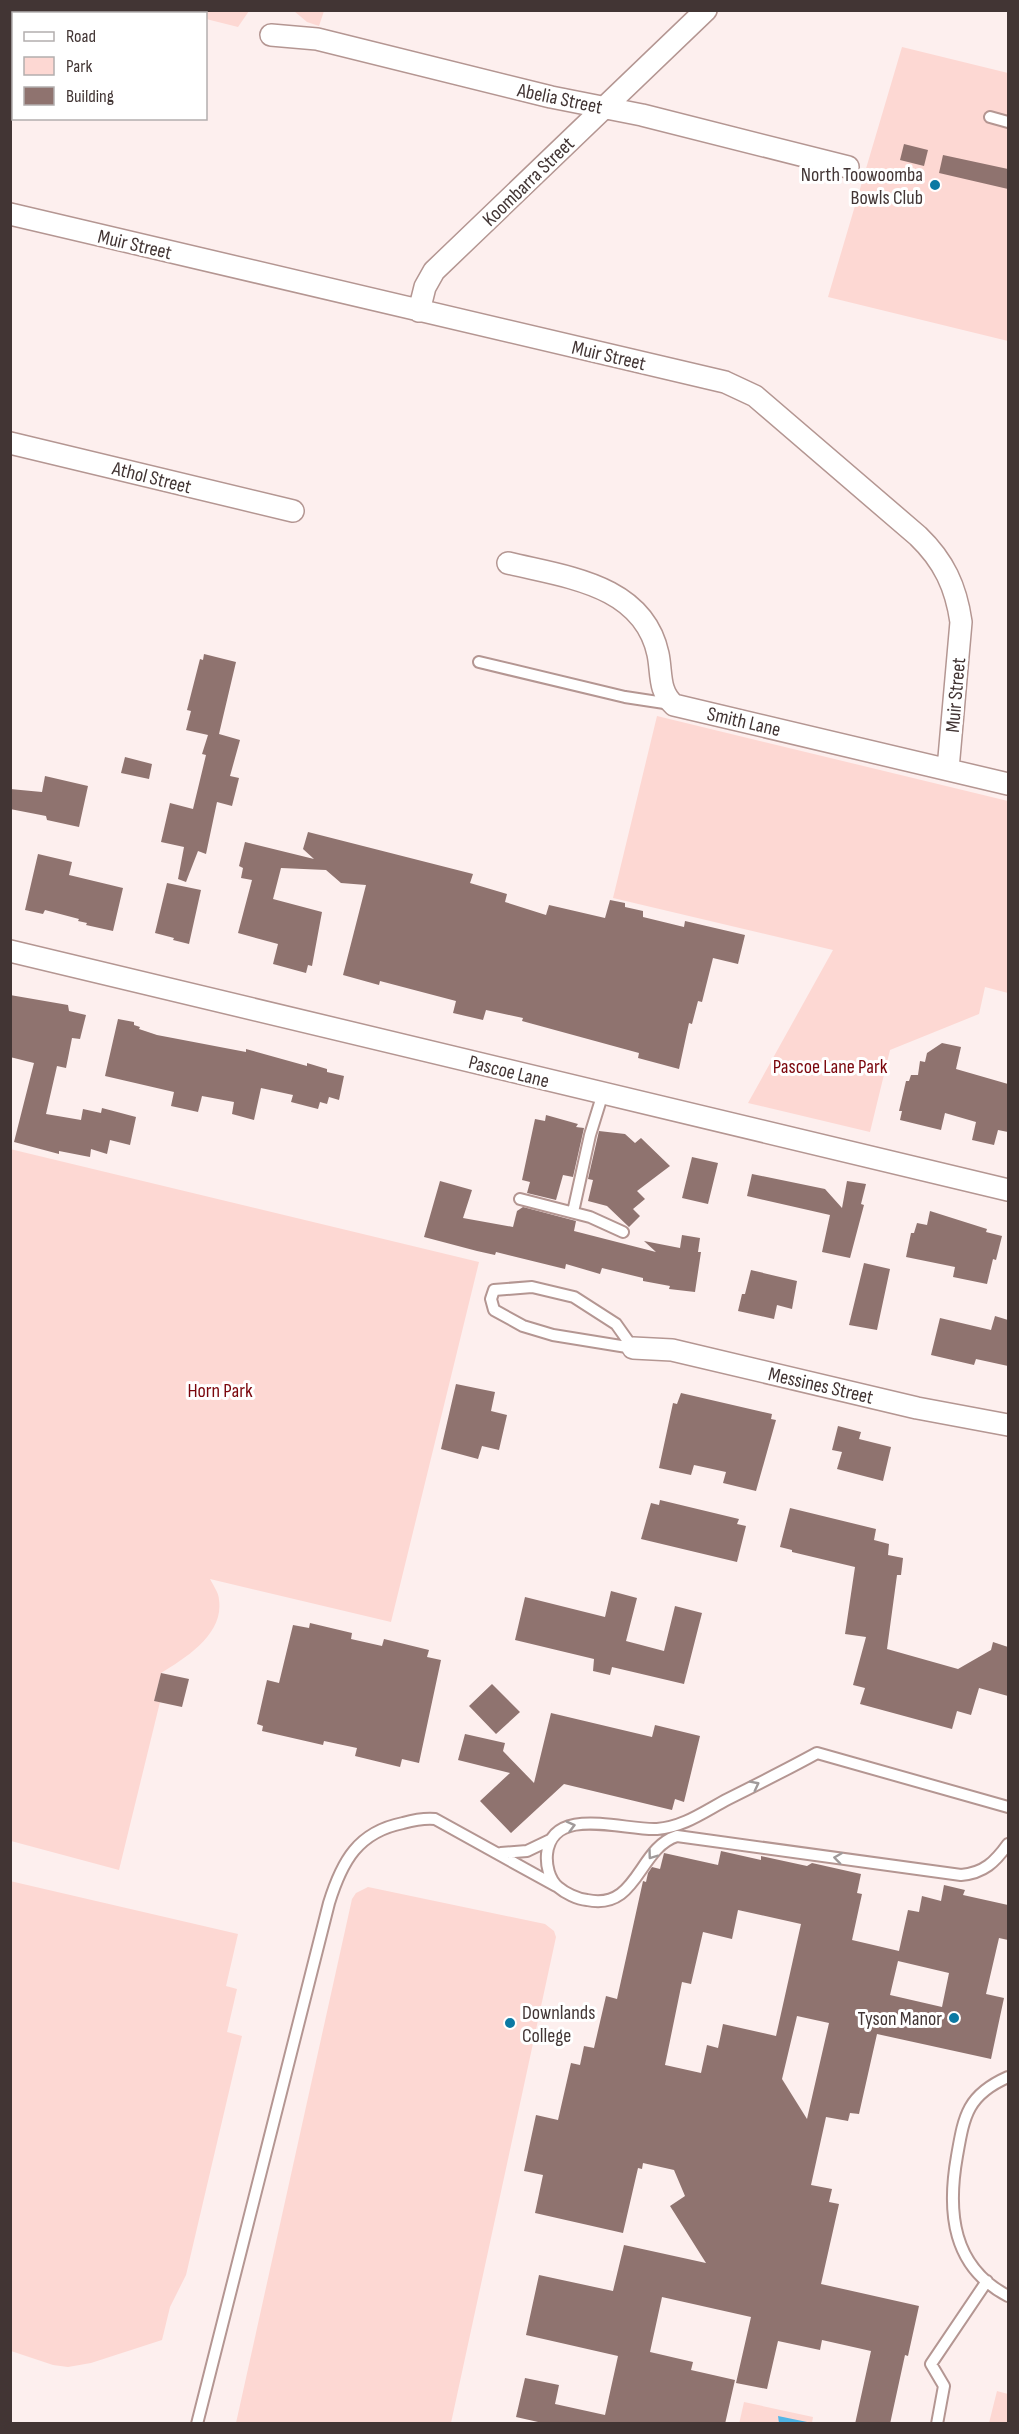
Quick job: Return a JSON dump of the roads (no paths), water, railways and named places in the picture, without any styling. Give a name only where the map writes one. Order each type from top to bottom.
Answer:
[{"type":"street","name":"Koombarra Street","points":[[419,311],[425,287],[434,271],[706,10]]},
{"type":"street","name":"Abelia Street","points":[[272,35],[318,39],[551,97],[642,115],[848,167]]},
{"type":"street","name":"Muir Street","points":[[10,214],[725,382],[755,396],[918,536],[939,558],[947,571],[958,603],[961,622],[948,769]]},
{"type":"street","name":"Athol Street","points":[[10,442],[293,510]]},
{"type":"street","points":[[508,563],[600,586],[626,602],[637,613],[652,638],[660,664],[661,687],[664,695],[674,705]]},
{"type":"street","name":"Smith Lane","points":[[674,705],[1008,784]]},
{"type":"street","name":"Pascoe Lane","points":[[10,951],[1008,1191]]},
{"type":"street","name":"Messines Street","points":[[633,1348],[672,1350],[917,1408],[1008,1425]]},
{"type":"lane","points":[[990,117],[1008,122]]},
{"type":"lane","name":"Smith Lane","points":[[479,662],[625,698],[674,705]]},
{"type":"lane","points":[[573,1212],[590,1135],[603,1093]]},
{"type":"lane","points":[[520,1199],[590,1217],[623,1232]]},
{"type":"lane","points":[[532,1287],[574,1297],[616,1324],[633,1348],[554,1335],[523,1326],[494,1310],[491,1299],[494,1290],[532,1287]]},
{"type":"lane","points":[[559,1888],[548,1870],[546,1860],[550,1840],[556,1831],[578,1823],[655,1829],[680,1824],[817,1753],[1008,1807]]},
{"type":"lane","points":[[197,2424],[329,1903],[341,1871],[358,1845],[369,1835],[389,1826],[421,1819],[442,1822],[580,1899],[601,1901],[611,1899],[628,1889],[662,1844],[677,1836],[961,1875],[972,1874],[990,1865],[1008,1844]]},
{"type":"lane","points":[[497,1853],[527,1851],[550,1840]]},
{"type":"lane","points":[[1008,2078],[982,2091],[966,2113],[952,2190],[953,2218],[966,2253],[987,2281],[1008,2296]]},
{"type":"lane","points":[[938,2424],[944,2386],[942,2379],[931,2364],[987,2281]]},
{"type":"water","points":[[778,2416],[812,2423],[779,2423]]},
{"type":"place","name":"North Toowoomba Bowls Club","points":[[935,185]]},
{"type":"place","name":"Tyson Manor","points":[[954,2018]]},
{"type":"place","name":"Downlands College","points":[[510,2023]]},
{"type":"park label","name":"Pascoe Lane Park","points":[[830,1066]]},
{"type":"park label","name":"Horn Park","points":[[220,1390]]}]
